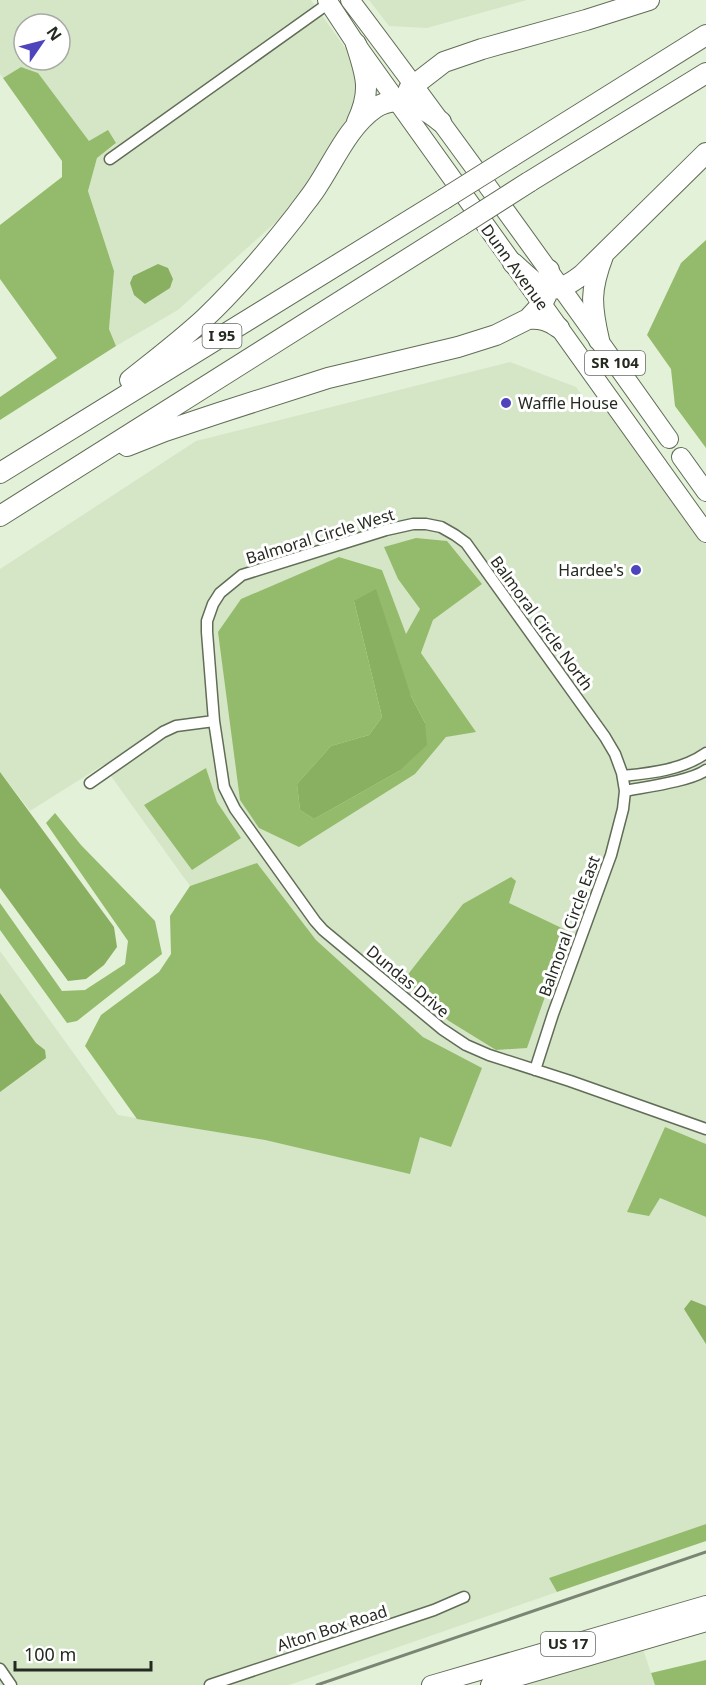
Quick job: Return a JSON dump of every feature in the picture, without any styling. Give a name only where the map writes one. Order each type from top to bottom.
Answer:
[{"type":"highway","points":[[354,129],[376,107],[406,101],[444,62],[649,0]]},
{"type":"highway","name":"I 95","points":[[0,473],[706,35]]},
{"type":"highway","points":[[68,430],[203,320],[263,257],[317,187],[354,129],[365,105],[365,70],[356,44]]},
{"type":"highway","name":"I 95","points":[[0,516],[706,73]]},
{"type":"highway","points":[[406,101],[430,112],[441,122]]},
{"type":"highway","points":[[83,464],[165,431],[328,378],[480,341],[496,335],[528,319],[551,294],[572,283],[583,274],[706,153]]},
{"type":"highway","points":[[599,340],[593,313],[592,294],[596,274],[605,251]]},
{"type":"highway","points":[[513,263],[551,294]]},
{"type":"highway","points":[[549,270],[551,294]]},
{"type":"highway","points":[[528,319],[540,318],[559,328]]},
{"type":"main road","name":"Dunn Avenue","points":[[350,0],[406,101],[513,263]]},
{"type":"main road","name":"Dunn Avenue","points":[[328,1],[356,44],[406,101]]},
{"type":"main road","name":"Dunn Avenue","points":[[441,122],[549,270]]},
{"type":"main road","name":"Dunn Avenue","points":[[551,294],[559,328],[706,533]]},
{"type":"main road","name":"Dunn Avenue","points":[[551,294],[599,340],[669,439]]},
{"type":"main road","points":[[681,457],[706,492]]},
{"type":"main road","name":"US 17","points":[[430,1685],[706,1605]]},
{"type":"main road","name":"US 17","points":[[490,1685],[706,1622]]},
{"type":"street","points":[[110,159],[328,1]]},
{"type":"street","points":[[662,471],[681,457]]},
{"type":"street","name":"Balmoral Circle West","points":[[214,721],[207,621],[213,604],[230,584],[242,575],[395,528],[426,524],[441,527],[455,534]]},
{"type":"street","name":"Balmoral Circle North","points":[[455,534],[466,543],[602,731],[615,754],[623,776]]},
{"type":"street","points":[[90,783],[163,732],[176,726],[214,721]]},
{"type":"street","name":"Dundas Drive","points":[[214,721],[224,787],[230,801],[319,926],[454,1038],[489,1055],[706,1129]]},
{"type":"street","points":[[623,776],[675,767],[689,763],[706,753]]},
{"type":"street","points":[[625,791],[706,771]]},
{"type":"street","name":"Balmoral Circle East","points":[[535,1070],[616,839],[623,809],[625,791],[623,776]]},
{"type":"street","name":"Alton Box Road","points":[[210,1685],[434,1610],[464,1597]]},
{"type":"street","points":[[0,1669],[11,1685]]},
{"type":"shaded area","points":[[0,0],[311,0],[359,70],[355,112],[296,204],[178,310],[116,346],[109,329],[114,271],[88,191],[97,158],[116,144],[89,141],[34,72],[72,72],[72,12],[12,12],[13,72],[3,78],[0,74]]},
{"type":"shaded area","points":[[369,0],[527,0],[427,28],[389,26]]},
{"type":"shaded area","points":[[13,72],[38,73],[89,141],[108,130],[116,143],[97,158],[88,191],[114,271],[109,329],[116,346],[0,420],[0,397],[57,358],[0,279],[0,225],[62,177],[62,161],[3,78]]},
{"type":"shaded area","points":[[706,240],[706,448],[675,406],[671,369],[647,335],[681,263]]},
{"type":"shaded area","points":[[158,264],[168,268],[173,279],[170,288],[145,304],[134,295],[130,283],[133,276]]},
{"type":"shaded area","points":[[510,362],[576,387],[593,411],[605,403],[706,545],[706,1144],[665,1127],[660,1198],[706,1217],[706,1524],[549,1578],[557,1592],[289,1685],[0,1685],[0,951],[118,1115],[265,1140],[410,1173],[420,1136],[481,1068],[423,1037],[316,940],[257,863],[190,886],[103,765],[30,811],[0,772],[0,569],[196,441]],"holes":[[[340,557],[382,570],[406,635],[420,609],[398,579],[481,584],[433,620],[421,653],[446,737],[415,774],[218,633],[241,599]],[[206,769],[217,802],[240,838],[144,805]],[[516,881],[509,903],[463,905]]]},
{"type":"shaded area","points":[[416,538],[447,541],[482,584],[433,620],[421,653],[476,732],[446,737],[415,774],[299,847],[259,828],[240,800],[218,632],[241,599],[339,557],[382,570],[406,634],[420,609],[398,579],[384,547]],"holes":[[[354,601],[425,723],[399,771],[314,819],[300,810],[297,784],[331,746],[369,735],[382,717]]]},
{"type":"shaded area","points":[[376,589],[411,696],[425,723],[427,745],[399,771],[314,819],[300,810],[297,784],[331,746],[369,735],[382,717],[354,601]]},
{"type":"shaded area","points":[[206,768],[217,802],[241,838],[192,870],[144,805]]},
{"type":"shaded area","points":[[0,772],[114,927],[117,947],[104,965],[86,979],[68,981],[0,888]]},
{"type":"shaded area","points":[[55,813],[81,845],[155,921],[162,954],[77,1021],[67,1023],[0,930],[0,903],[62,991],[85,990],[125,964],[128,941],[46,823]]},
{"type":"shaded area","points":[[257,863],[316,940],[423,1037],[482,1068],[451,1147],[420,1137],[410,1174],[265,1140],[137,1119],[85,1046],[101,1015],[159,972],[171,954],[170,916],[190,886]]},
{"type":"shaded area","points":[[511,877],[516,881],[509,903],[568,931],[527,1048],[496,1050],[449,1021],[402,982],[463,904]]},
{"type":"shaded area","points":[[0,993],[36,1043],[45,1050],[46,1058],[0,1092]]},
{"type":"shaded area","points":[[665,1127],[706,1144],[706,1217],[660,1198],[649,1216],[627,1212]]},
{"type":"shaded area","points":[[691,1300],[706,1306],[706,1344],[684,1309]]},
{"type":"shaded area","points":[[706,1524],[706,1541],[557,1592],[549,1578]]},
{"type":"shaded area","points":[[642,1646],[655,1685],[510,1685]]},
{"type":"shaded area","points":[[706,1660],[706,1685],[655,1685],[651,1673]]},
{"type":"railway","points":[[317,1685],[706,1552]]},
{"type":"place","name":"Waffle House","points":[[506,403]]},
{"type":"place","name":"Hardee's","points":[[636,570]]}]
